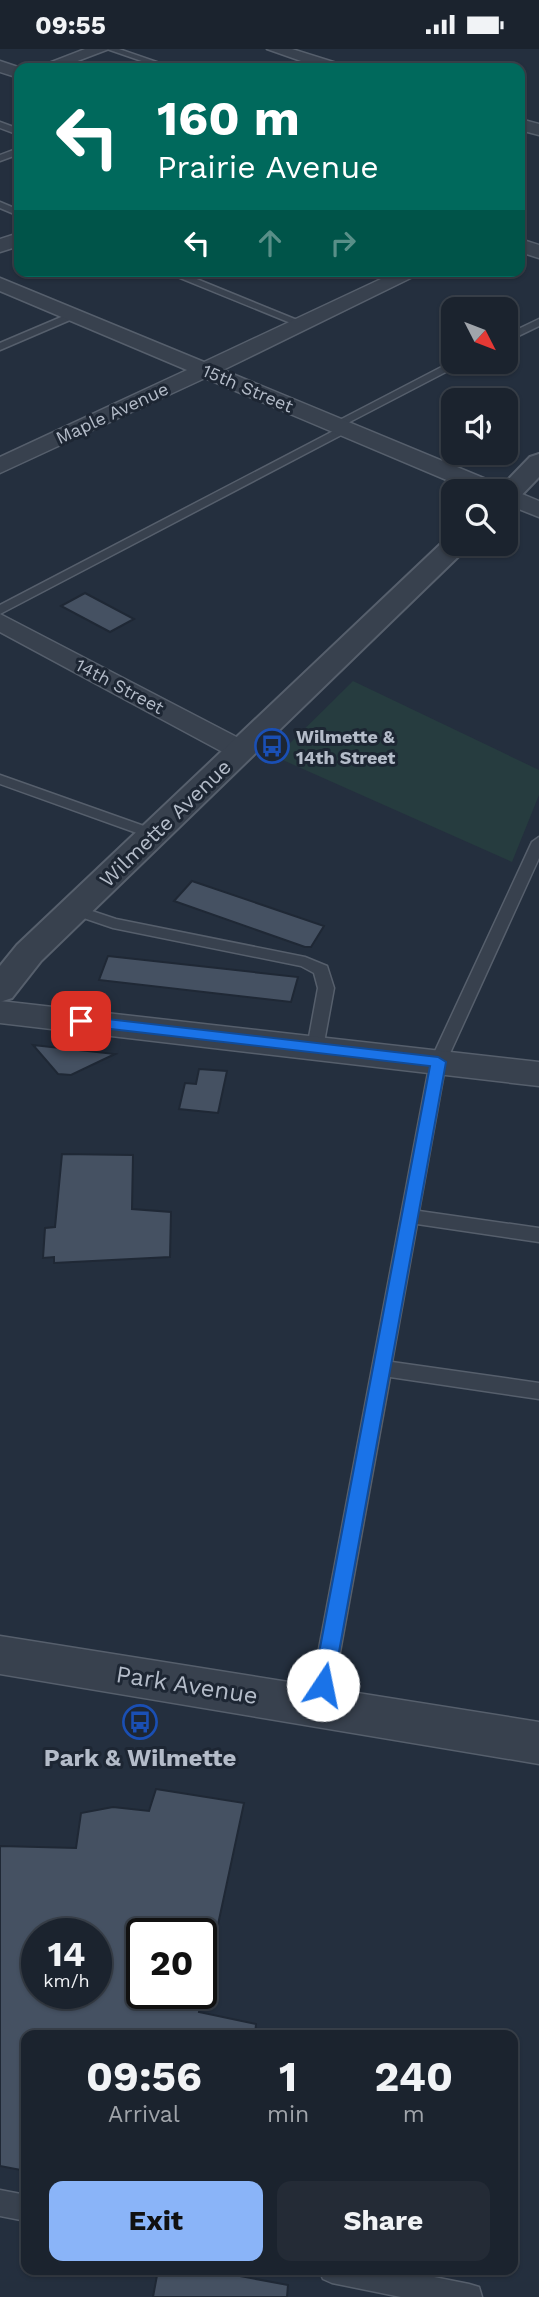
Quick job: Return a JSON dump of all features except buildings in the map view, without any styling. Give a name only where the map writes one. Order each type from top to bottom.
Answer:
[{"type":"street","points":[[59,63],[101,49]]},
{"type":"street","points":[[275,49],[321,63]]},
{"type":"street","name":"Maple Avenue","points":[[0,467],[398,277]]},
{"type":"street","name":"15th Street","points":[[0,285],[465,479]]},
{"type":"street","points":[[518,484],[539,462]]},
{"type":"street","points":[[518,501],[539,510]]},
{"type":"street","name":"Wilmette Avenue","points":[[1,990],[29,953],[443,556]]},
{"type":"street","name":"14th Street","points":[[0,622],[240,750]]},
{"type":"street","points":[[1,990],[316,1048],[539,1074]]},
{"type":"street","name":"Park Avenue","points":[[0,1655],[539,1743]]},
{"type":"lane","points":[[111,49],[154,63]]},
{"type":"lane","points":[[184,277],[302,324]]},
{"type":"lane","points":[[0,347],[73,315]]},
{"type":"lane","points":[[518,333],[539,322]]},
{"type":"lane","points":[[0,610],[441,372]]},
{"type":"lane","points":[[0,779],[153,834]]},
{"type":"lane","points":[[319,1707],[438,1062],[539,842]]},
{"type":"lane","points":[[74,910],[113,923],[305,962],[321,970],[326,988],[316,1048]]},
{"type":"lane","points":[[410,1216],[539,1235]]},
{"type":"lane","points":[[382,1368],[539,1391]]},
{"type":"lane","points":[[0,2203],[21,2208]]},
{"type":"lane","points":[[357,2275],[469,2297]]},
{"type":"green space","points":[[353,681],[539,770],[539,795],[512,862],[276,757]]},
{"type":"place","name":"Wilmette & 14th Street","points":[[272,746]]},
{"type":"place","name":"Park & Wilmette","points":[[140,1722]]},
{"type":"route","points":[[81,1021],[438,1062],[323,1685]]}]
